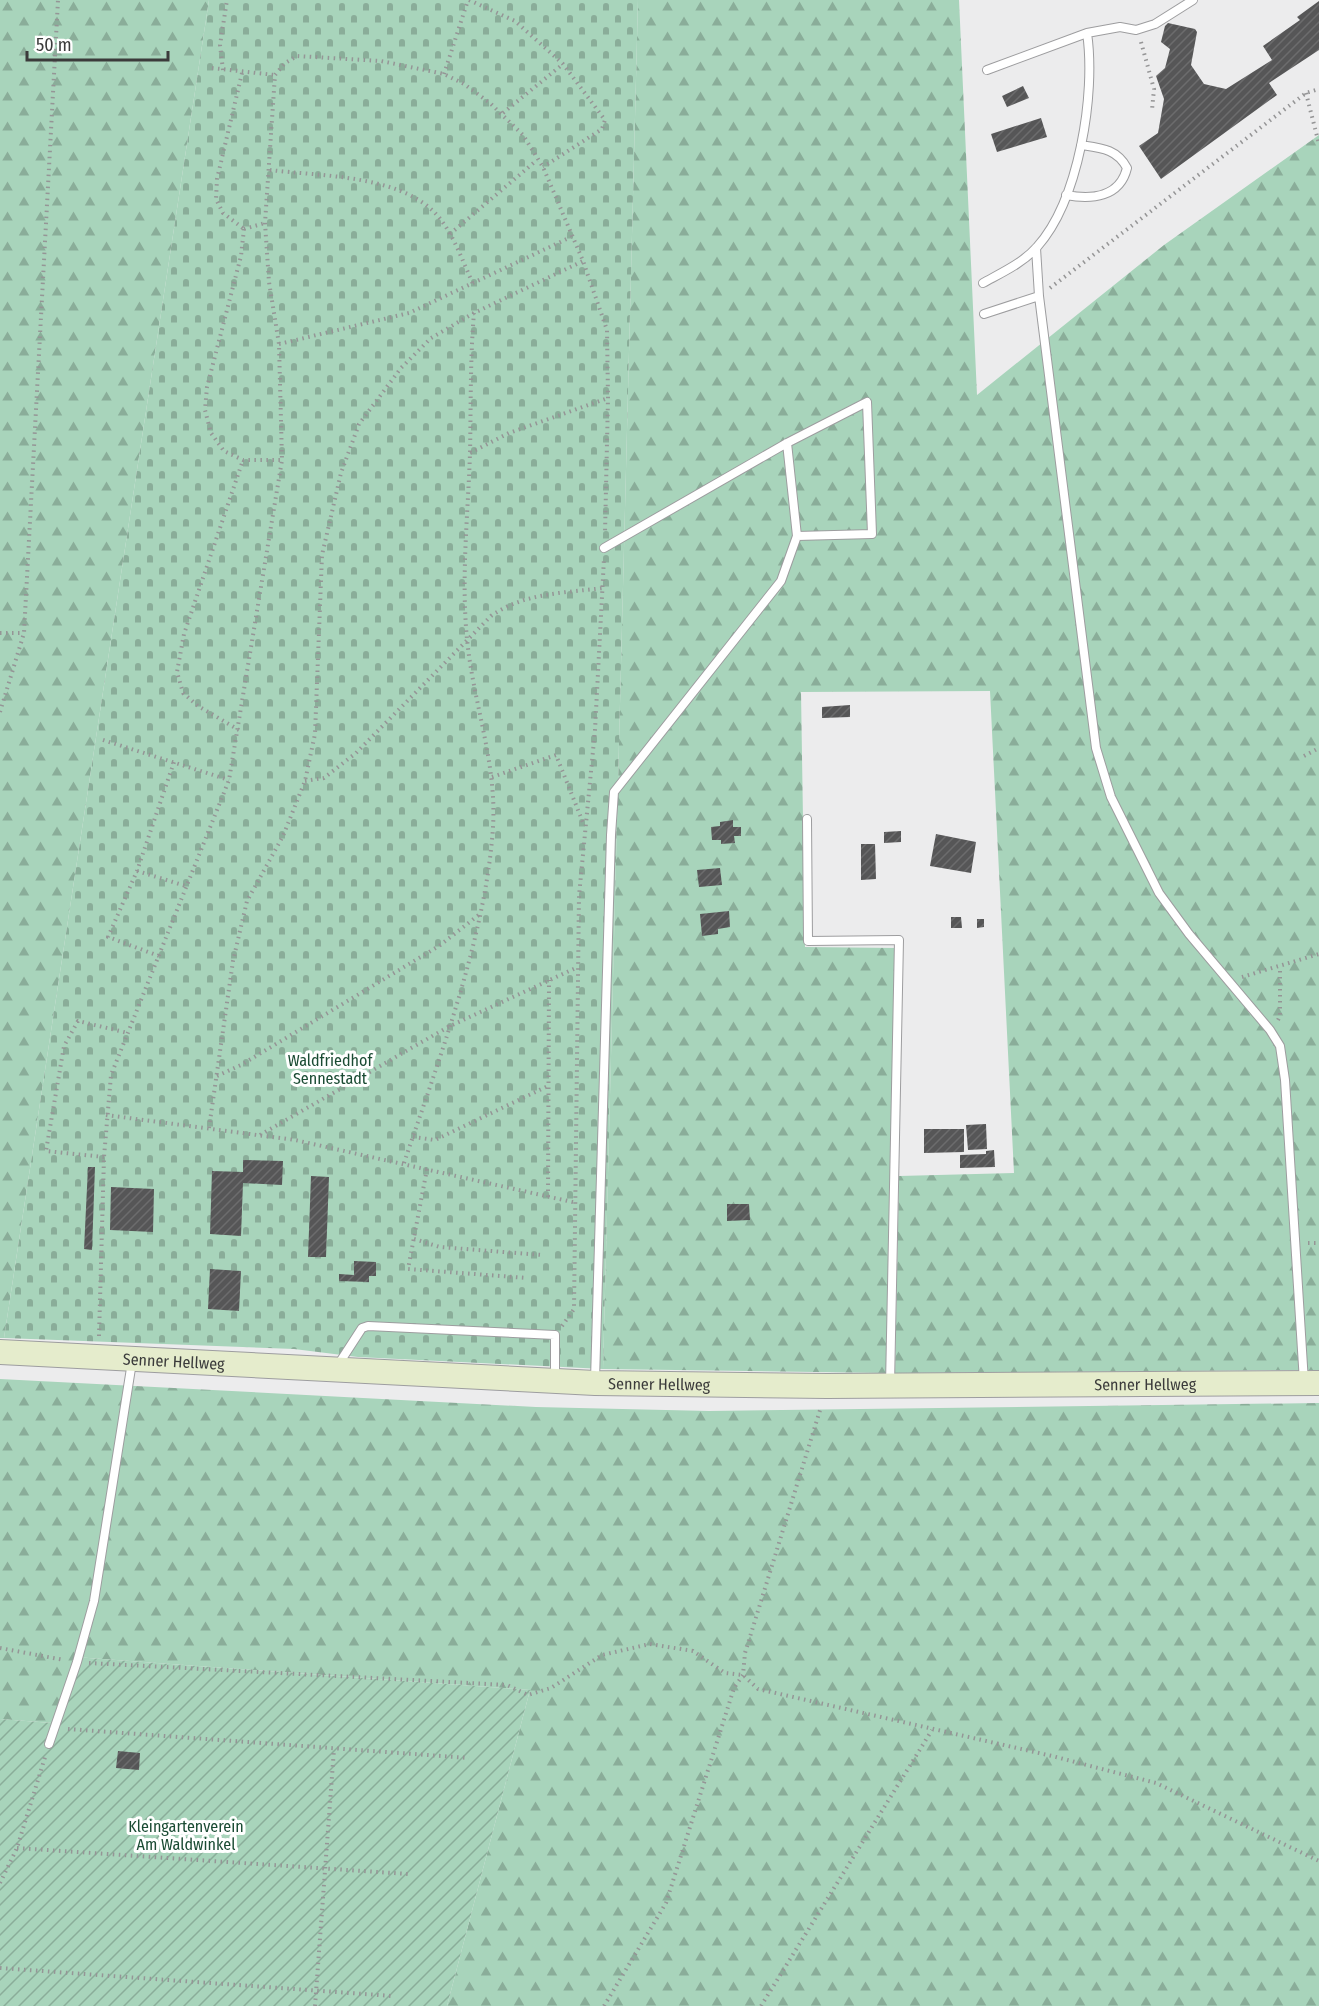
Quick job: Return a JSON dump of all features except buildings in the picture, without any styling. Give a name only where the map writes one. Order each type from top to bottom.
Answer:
[{"type":"street","name":"Senner Hellweg","points":[[0,1352],[595,1383],[827,1386],[1311,1383]]},
{"type":"lane","points":[[987,70],[1087,33],[1120,27],[1136,30],[1155,24],[1193,0]]},
{"type":"lane","points":[[983,283],[1036,248],[1058,215],[1081,145],[1090,93],[1087,33]]},
{"type":"lane","points":[[1066,195],[1084,199],[1099,197],[1114,189],[1124,179],[1127,168],[1121,157],[1109,150],[1081,145]]},
{"type":"lane","points":[[1036,248],[1039,296],[1096,748],[1111,798],[1159,893],[1270,1030],[1280,1046],[1285,1080],[1311,1383]]},
{"type":"lane","points":[[984,314],[1039,296]]},
{"type":"lane","points":[[604,548],[787,443],[867,402],[872,534],[797,536]]},
{"type":"lane","points":[[595,1383],[614,792],[782,582],[797,536],[787,443]]},
{"type":"lane","points":[[807,819],[808,941],[899,940],[890,1385]]},
{"type":"lane","points":[[335,1368],[362,1329],[368,1326],[555,1335],[555,1382]]},
{"type":"lane","points":[[49,1744],[77,1662],[94,1601],[132,1359]]},
{"type":"path","points":[[0,712],[24,633],[58,0]]},
{"type":"path","points":[[223,70],[220,45],[227,0]]},
{"type":"path","points":[[444,74],[469,0],[515,21],[563,64],[605,120],[602,129],[543,167]]},
{"type":"path","points":[[1136,30],[1150,66],[1154,89],[1152,110]]},
{"type":"path","points":[[98,1358],[104,1157],[111,1075],[229,780],[282,460],[279,344],[269,282],[265,223],[275,75],[285,63],[297,56],[381,61],[444,74],[464,84],[503,114],[523,135],[543,167],[583,261],[607,330],[608,398],[603,588],[595,730],[579,896],[574,1308],[555,1335]]},
{"type":"path","points":[[503,114],[563,64]]},
{"type":"path","points":[[212,68],[275,75]]},
{"type":"path","points":[[242,73],[217,179],[216,199],[223,213],[244,229]]},
{"type":"path","points":[[1039,296],[1306,93],[1319,89]]},
{"type":"path","points":[[1306,93],[1319,144]]},
{"type":"path","points":[[450,234],[537,160]]},
{"type":"path","points":[[270,170],[363,181],[411,195],[435,212],[450,234],[473,284]]},
{"type":"path","points":[[244,229],[265,223]]},
{"type":"path","points":[[244,229],[241,256],[207,387],[205,410],[211,433],[224,451],[243,460],[282,460]]},
{"type":"path","points":[[279,344],[409,313],[571,237]]},
{"type":"path","points":[[209,1128],[233,961],[247,901],[283,836],[305,781],[315,734],[322,555],[340,473],[359,424],[401,368],[431,338],[474,313],[583,261]]},
{"type":"path","points":[[404,1163],[448,1027],[480,914],[490,855],[492,777],[467,641],[464,588],[470,453],[470,358],[474,313]]},
{"type":"path","points":[[470,453],[509,433],[608,398]]},
{"type":"path","points":[[239,730],[198,706],[183,693],[177,672],[184,634],[243,460]]},
{"type":"path","points":[[305,781],[324,778],[356,753],[491,616],[507,605],[525,599],[603,588]]},
{"type":"path","points":[[0,633],[24,633]]},
{"type":"path","points":[[103,740],[229,780]]},
{"type":"path","points":[[1304,756],[1319,748]]},
{"type":"path","points":[[492,777],[556,755],[585,828]]},
{"type":"path","points":[[159,956],[108,937],[137,871],[174,762]]},
{"type":"path","points":[[137,871],[186,886]]},
{"type":"path","points":[[216,1077],[241,1065],[439,946],[480,914]]},
{"type":"path","points":[[1228,980],[1281,967],[1319,954]]},
{"type":"path","points":[[259,1135],[448,1027],[578,967]]},
{"type":"path","points":[[1270,1030],[1280,1016],[1281,967]]},
{"type":"path","points":[[548,1197],[549,980]]},
{"type":"path","points":[[104,1157],[46,1151],[64,1046],[78,1021],[128,1033]]},
{"type":"path","points":[[413,1137],[435,1140],[550,1085]]},
{"type":"path","points":[[106,1115],[259,1135],[404,1163],[577,1203]]},
{"type":"path","points":[[427,1169],[408,1269],[527,1278]]},
{"type":"path","points":[[414,1239],[440,1247],[542,1255]]},
{"type":"path","points":[[603,2006],[666,1903],[734,1688],[743,1675],[745,1653],[827,1386]]},
{"type":"path","points":[[0,1648],[77,1662],[507,1685],[528,1695],[551,1688],[602,1655],[650,1644],[693,1651],[725,1673],[743,1675],[758,1689],[1052,1756],[1156,1783],[1319,1861]]},
{"type":"path","points":[[68,1729],[469,1758]]},
{"type":"path","points":[[760,2006],[932,1730]]},
{"type":"path","points":[[0,1883],[17,1848],[49,1744]]},
{"type":"path","points":[[315,2006],[334,1749]]},
{"type":"path","points":[[17,1848],[154,1855],[408,1874]]},
{"type":"path","points":[[0,1968],[392,1996]]},
{"type":"green space","points":[[0,0],[209,0],[4,1338],[0,1338]]},
{"type":"green space","name":"Waldfriedhof Sennestadt","points":[[209,0],[638,0],[603,1369],[358,1357],[294,1349],[4,1338]]},
{"type":"green space","points":[[638,0],[959,0],[977,395],[1164,245],[1319,135],[1319,1370],[895,1373],[899,1176],[1014,1173],[990,691],[801,692],[805,947],[896,948],[886,1373],[603,1369]]},
{"type":"green space","points":[[0,1379],[536,1407],[709,1411],[1319,1403],[1319,2006],[447,2006],[530,1690],[75,1657],[52,1723],[0,1719]]},
{"type":"green space","name":"Kleingartenverein Am Waldwinkel","points":[[75,1657],[530,1690],[447,2006],[0,2006],[0,1719],[52,1723]]}]
